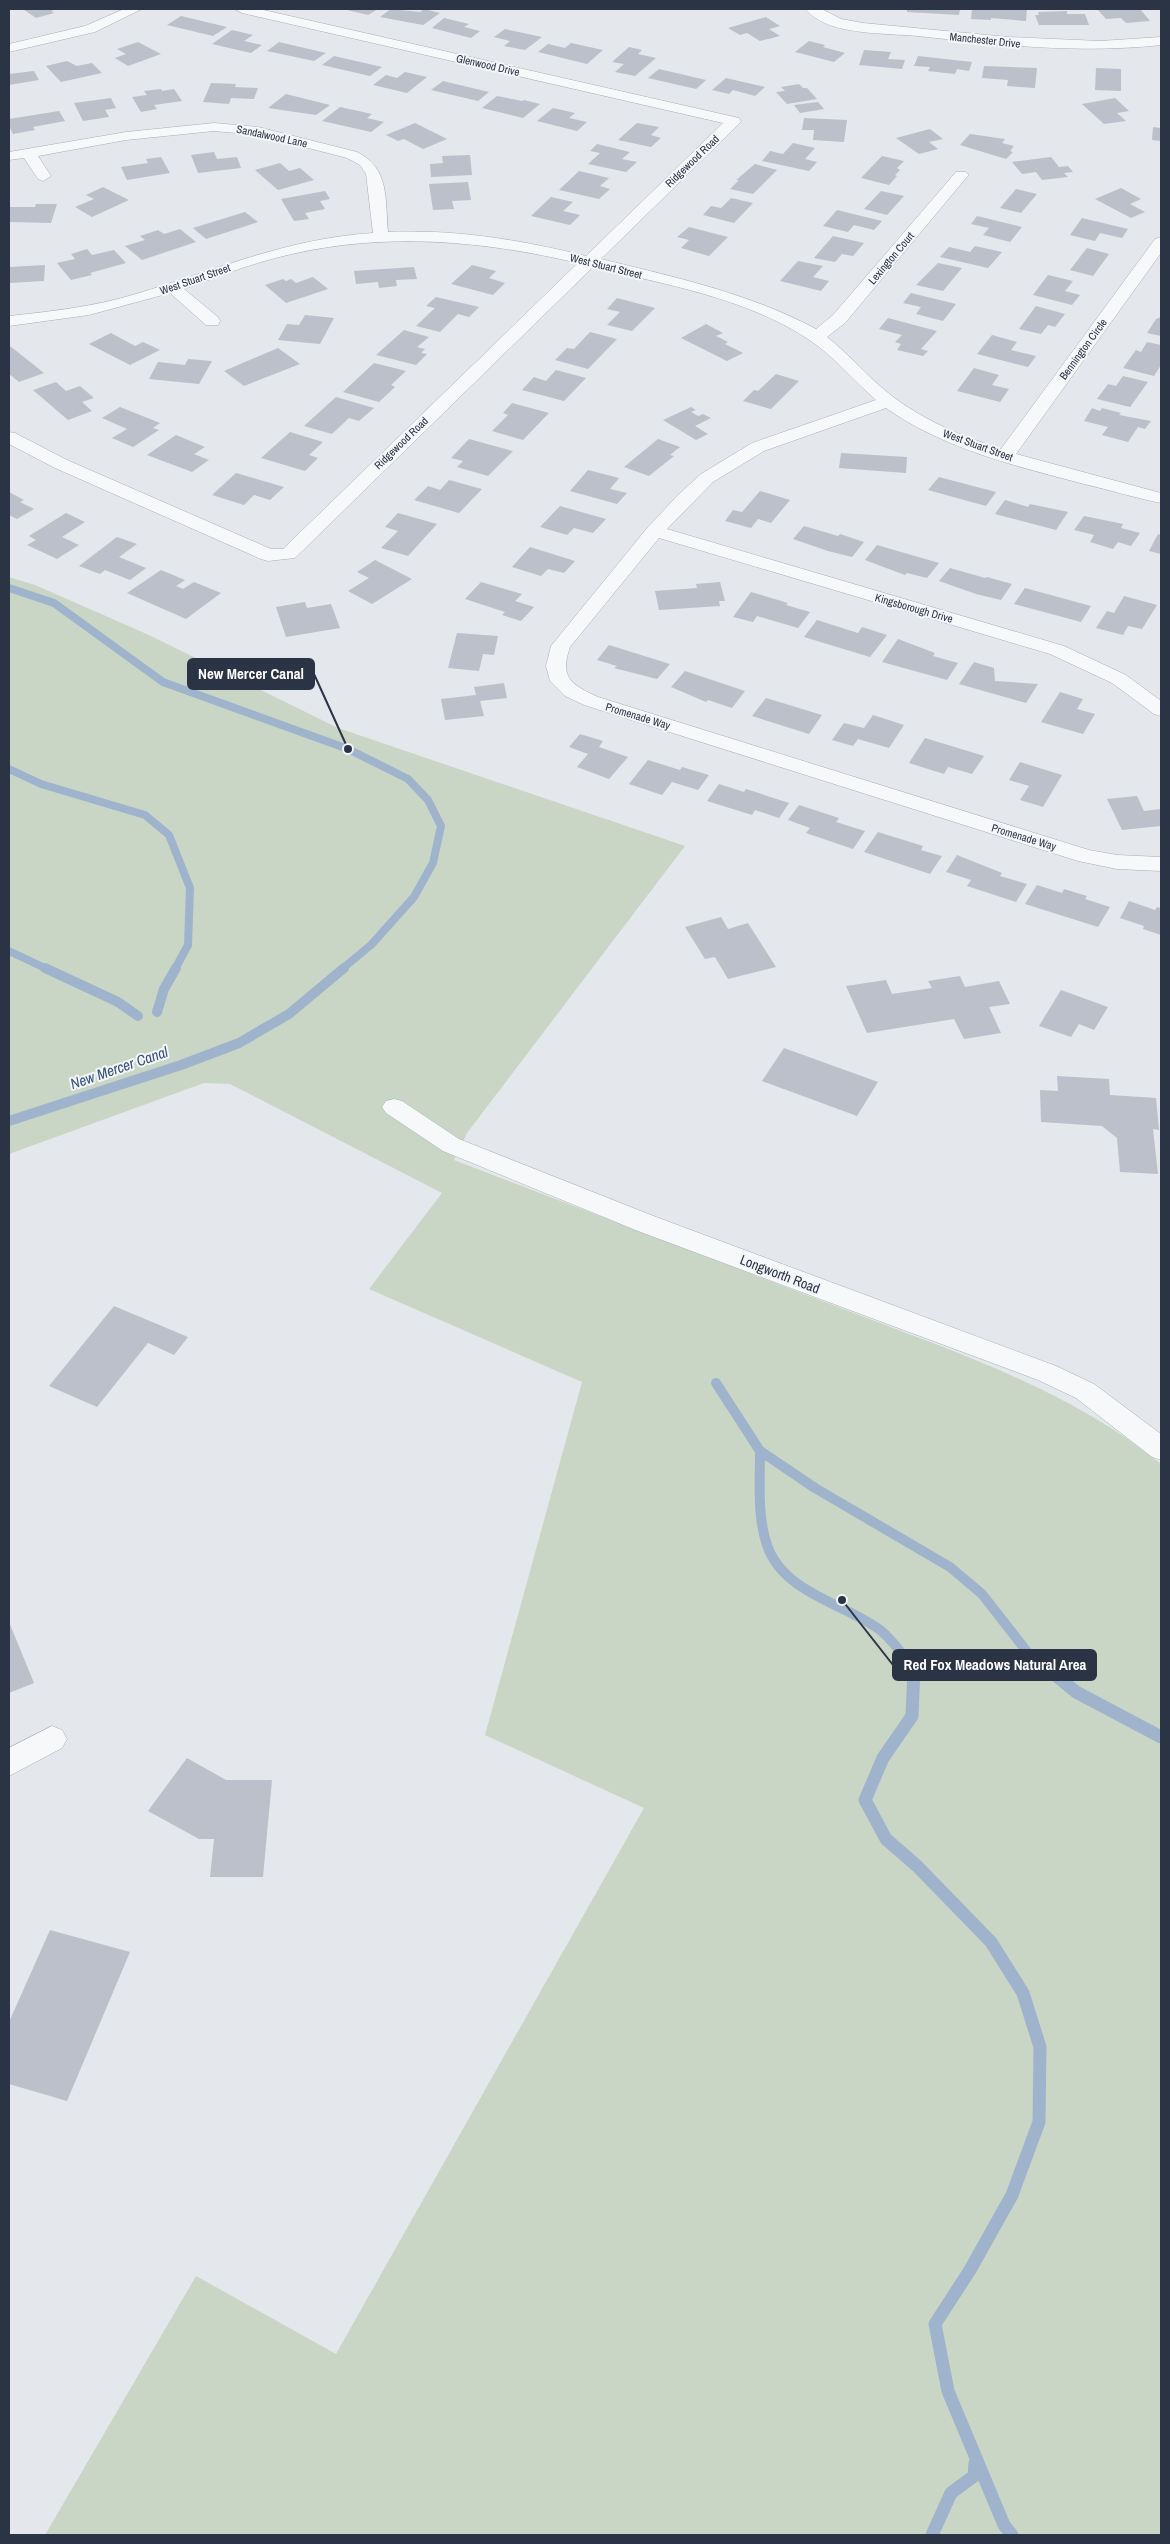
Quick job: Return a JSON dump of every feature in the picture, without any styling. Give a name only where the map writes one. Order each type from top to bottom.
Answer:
[{"type":"street","points":[[9,48],[90,29],[135,9]]},
{"type":"street","name":"Glenwood Drive","points":[[242,9],[734,121]]},
{"type":"street","name":"Manchester Drive","points":[[814,9],[827,17],[860,26],[1016,43],[1089,46],[1161,41]]},
{"type":"street","name":"Ridgewood Road","points":[[9,437],[60,464],[268,555],[288,554],[734,121]]},
{"type":"street","name":"Sandalwood Lane","points":[[9,156],[191,128],[237,128],[258,132],[352,155],[363,160],[374,174],[381,237]]},
{"type":"street","points":[[28,152],[43,176]]},
{"type":"street","name":"Lexington Court","points":[[817,337],[839,319],[961,175]]},
{"type":"street","name":"West Stuart Street","points":[[9,321],[79,313],[172,288],[277,253],[314,245],[381,237],[452,236],[489,240],[588,261],[748,304],[796,325],[817,337],[854,367],[889,401],[923,422],[953,437],[1005,456],[1161,498]]},
{"type":"street","name":"Bennington Circle","points":[[1005,456],[1161,242]]},
{"type":"street","points":[[172,288],[212,321]]},
{"type":"street","name":"Promenade Way","points":[[889,401],[758,447],[707,478],[684,499],[655,531],[561,646],[554,660],[556,674],[563,685],[575,694],[1086,856],[1117,862],[1161,864]]},
{"type":"street","name":"Kingsborough Drive","points":[[655,531],[1057,650],[1119,679],[1161,710]]},
{"type":"street","name":"Longworth Road","points":[[394,1107],[451,1145],[647,1224],[1047,1373],[1085,1392],[1161,1449]]},
{"type":"street","points":[[9,1763],[52,1739]]},
{"type":"green space","points":[[9,577],[35,585],[149,635],[338,728],[685,846],[467,1133],[454,1160],[1006,1373],[1087,1413],[1125,1437],[1161,1464],[1161,2535],[45,2535],[196,2276],[336,2354],[644,1808],[485,1735],[582,1382],[369,1289],[442,1193],[230,1084],[204,1083],[9,1154]]},
{"type":"building","points":[[23,9],[57,9],[51,11],[54,13],[36,18]]},
{"type":"building","points":[[343,9],[378,9],[368,15]]},
{"type":"building","points":[[391,9],[420,12],[424,9],[440,13],[423,25],[380,17]]},
{"type":"building","points":[[907,9],[960,9],[959,15],[907,12]]},
{"type":"building","points":[[972,9],[1027,9],[1026,21],[991,18],[991,20],[971,19]]},
{"type":"building","points":[[1097,9],[1140,9],[1150,21],[1126,23],[1121,18],[1106,19]]},
{"type":"building","points":[[1067,11],[1067,14],[1085,14],[1089,25],[1039,25],[1035,15],[1039,15],[1038,12]]},
{"type":"building","points":[[181,16],[227,27],[213,36],[167,25]]},
{"type":"building","points":[[766,17],[780,26],[769,29],[780,36],[760,41],[747,33],[740,35],[728,28]]},
{"type":"building","points":[[444,18],[469,24],[464,27],[480,31],[471,38],[432,28]]},
{"type":"building","points":[[505,29],[542,37],[525,50],[504,46],[510,41],[494,37]]},
{"type":"building","points":[[232,30],[253,35],[244,41],[262,45],[251,53],[212,44]]},
{"type":"building","points":[[809,41],[845,53],[834,62],[795,52]]},
{"type":"building","points":[[138,42],[161,54],[128,66],[115,58],[126,54],[117,49]]},
{"type":"building","points":[[279,42],[326,53],[314,61],[267,51]]},
{"type":"building","points":[[571,43],[603,50],[587,64],[538,52],[548,44],[565,48]]},
{"type":"building","points":[[629,47],[642,50],[638,54],[656,58],[635,76],[615,72],[624,64],[612,62]]},
{"type":"building","points":[[864,50],[891,52],[888,59],[905,60],[902,69],[859,65]]},
{"type":"building","points":[[334,56],[382,67],[370,76],[322,65]]},
{"type":"building","points":[[918,56],[972,62],[969,71],[957,69],[955,74],[928,71],[930,67],[914,66]]},
{"type":"building","points":[[67,61],[77,66],[92,63],[102,73],[61,82],[46,66]]},
{"type":"building","points":[[984,66],[1037,68],[1035,88],[1007,86],[1008,80],[982,78]]},
{"type":"building","points":[[1096,68],[1121,69],[1121,91],[1095,90]]},
{"type":"building","points":[[659,69],[706,80],[696,89],[648,78]]},
{"type":"building","points":[[34,71],[39,80],[9,85],[9,74]]},
{"type":"building","points":[[405,72],[427,77],[407,93],[373,85],[386,75],[397,78]]},
{"type":"building","points":[[726,78],[765,87],[755,96],[733,90],[729,94],[712,90]]},
{"type":"building","points":[[443,81],[489,92],[478,101],[431,90]]},
{"type":"building","points":[[211,83],[236,84],[235,87],[258,88],[254,99],[231,98],[229,104],[203,102]]},
{"type":"building","points":[[799,84],[803,88],[807,88],[817,99],[787,104],[776,92],[785,91],[781,87]]},
{"type":"building","points":[[161,89],[162,91],[174,89],[182,101],[154,105],[157,109],[141,112],[132,97],[147,95],[144,91]]},
{"type":"building","points":[[286,94],[330,105],[316,115],[268,108]]},
{"type":"building","points":[[497,96],[540,104],[523,118],[482,108]]},
{"type":"building","points":[[111,98],[116,108],[105,110],[109,117],[83,121],[74,103]]},
{"type":"building","points":[[1115,98],[1129,111],[1117,113],[1126,121],[1104,124],[1082,104]]},
{"type":"building","points":[[818,102],[824,109],[800,113],[794,105]]},
{"type":"building","points":[[340,107],[372,114],[367,118],[384,122],[371,132],[322,121]]},
{"type":"building","points":[[553,108],[575,113],[569,118],[587,122],[577,131],[537,121]]},
{"type":"building","points":[[59,111],[65,121],[33,127],[35,130],[13,134],[9,126],[9,119]]},
{"type":"building","points":[[804,118],[847,120],[844,142],[813,140],[814,130],[802,130]]},
{"type":"building","points":[[415,123],[447,139],[423,149],[404,139],[398,141],[386,135]]},
{"type":"building","points":[[637,123],[659,127],[651,135],[661,138],[651,147],[618,140]]},
{"type":"building","points":[[1153,127],[1161,128],[1161,141],[1152,140]]},
{"type":"building","points":[[930,129],[943,139],[929,142],[938,149],[919,154],[896,138]]},
{"type":"building","points":[[970,134],[1005,139],[1002,143],[1014,146],[1010,151],[1013,152],[1006,159],[960,145]]},
{"type":"building","points":[[793,143],[815,148],[805,159],[817,162],[809,171],[762,161],[770,151],[783,154]]},
{"type":"building","points":[[597,144],[630,152],[622,159],[637,162],[626,172],[588,164],[600,153],[590,151]]},
{"type":"building","points":[[214,152],[217,159],[237,157],[241,168],[198,173],[191,155]]},
{"type":"building","points":[[470,155],[472,175],[431,177],[430,164],[443,163],[442,156]]},
{"type":"building","points":[[882,156],[904,161],[897,168],[900,170],[889,185],[861,178]]},
{"type":"building","points":[[161,157],[170,173],[127,180],[121,167],[148,163],[146,159]]},
{"type":"building","points":[[1051,157],[1059,167],[1068,166],[1073,172],[1064,173],[1068,177],[1042,180],[1036,172],[1022,174],[1012,162]]},
{"type":"building","points":[[280,163],[289,171],[300,168],[314,180],[278,190],[255,170]]},
{"type":"building","points":[[755,164],[777,170],[753,194],[730,189],[739,180],[736,180]]},
{"type":"building","points":[[579,171],[609,178],[600,186],[610,189],[599,199],[559,190]]},
{"type":"building","points":[[468,182],[471,200],[452,201],[454,209],[433,210],[429,184]]},
{"type":"building","points":[[103,187],[129,200],[92,217],[75,207],[94,199],[86,195]]},
{"type":"building","points":[[1121,188],[1141,199],[1130,204],[1145,212],[1131,218],[1095,199]]},
{"type":"building","points":[[1016,189],[1037,194],[1021,213],[1000,208]]},
{"type":"building","points":[[325,191],[330,199],[320,201],[325,209],[305,213],[309,219],[294,221],[281,199]]},
{"type":"building","points":[[881,191],[904,196],[887,215],[864,209]]},
{"type":"building","points":[[551,197],[573,202],[563,211],[580,215],[570,225],[531,216]]},
{"type":"building","points":[[731,198],[753,203],[734,223],[703,215],[711,206],[721,208]]},
{"type":"building","points":[[36,204],[57,204],[51,223],[9,222],[9,207],[35,207]]},
{"type":"building","points":[[837,210],[882,221],[874,230],[854,225],[848,232],[823,226]]},
{"type":"building","points":[[245,212],[258,222],[206,239],[193,228]]},
{"type":"building","points":[[977,216],[1022,227],[1010,242],[983,235],[989,228],[971,224]]},
{"type":"building","points":[[1082,218],[1128,229],[1122,238],[1100,233],[1095,241],[1070,235]]},
{"type":"building","points":[[689,227],[728,237],[709,256],[681,248],[689,240],[677,237]]},
{"type":"building","points":[[180,229],[196,242],[142,260],[125,246],[145,240],[140,236],[158,230],[164,234]]},
{"type":"building","points":[[833,236],[864,243],[853,256],[842,254],[835,262],[814,258]]},
{"type":"building","points":[[975,246],[1002,252],[988,268],[940,257],[949,247],[970,252]]},
{"type":"building","points":[[1087,248],[1109,254],[1093,276],[1070,270]]},
{"type":"building","points":[[87,249],[92,255],[114,250],[126,263],[71,280],[57,263],[75,259],[71,254]]},
{"type":"building","points":[[798,261],[823,266],[813,277],[829,281],[821,291],[780,281]]},
{"type":"building","points":[[938,263],[962,268],[943,291],[916,285]]},
{"type":"building","points":[[45,265],[44,281],[9,283],[9,267]]},
{"type":"building","points":[[472,265],[496,271],[489,278],[505,283],[493,295],[451,284]]},
{"type":"building","points":[[414,267],[417,279],[396,280],[397,286],[379,288],[378,282],[356,284],[354,271]]},
{"type":"building","points":[[1048,275],[1073,281],[1065,291],[1080,295],[1072,305],[1033,295]]},
{"type":"building","points":[[313,277],[328,289],[286,303],[265,285],[283,279],[286,281],[291,279],[296,283]]},
{"type":"building","points":[[911,293],[956,304],[943,321],[916,314],[921,307],[903,303]]},
{"type":"building","points":[[436,297],[479,307],[469,317],[458,314],[440,332],[416,326],[435,308],[426,306]]},
{"type":"building","points":[[617,298],[655,308],[632,331],[607,325],[620,312],[607,309]]},
{"type":"building","points":[[1036,306],[1065,314],[1055,327],[1048,325],[1041,334],[1019,329]]},
{"type":"building","points":[[305,315],[334,318],[320,344],[278,340],[287,324],[299,325]]},
{"type":"building","points":[[1161,317],[1161,336],[1147,333],[1156,319]]},
{"type":"building","points":[[888,318],[937,331],[921,349],[928,351],[923,356],[897,350],[901,344],[895,342],[902,335],[879,329]]},
{"type":"building","points":[[706,324],[723,333],[716,336],[728,342],[725,344],[743,353],[727,361],[681,338]]},
{"type":"building","points":[[404,330],[429,337],[417,347],[425,349],[421,353],[427,354],[416,365],[376,355]]},
{"type":"building","points":[[590,332],[617,339],[588,369],[555,360],[567,348],[574,349]]},
{"type":"building","points":[[111,333],[135,346],[143,342],[160,350],[130,365],[89,344]]},
{"type":"building","points":[[992,335],[1017,342],[1011,350],[1036,356],[1028,367],[977,354]]},
{"type":"building","points":[[1147,342],[1161,345],[1161,365],[1154,376],[1123,368],[1136,350],[1141,352]]},
{"type":"building","points":[[10,346],[44,373],[19,382],[9,374]]},
{"type":"building","points":[[278,348],[300,364],[244,386],[224,371]]},
{"type":"building","points":[[188,359],[212,361],[199,384],[149,379],[158,362],[185,365]]},
{"type":"building","points":[[374,363],[406,371],[391,385],[395,387],[379,402],[343,392]]},
{"type":"building","points":[[974,368],[999,375],[992,385],[1009,389],[1000,402],[957,391]]},
{"type":"building","points":[[556,370],[586,378],[564,401],[522,390],[534,377],[546,381]]},
{"type":"building","points":[[776,374],[799,381],[771,409],[743,401],[754,390],[758,391]]},
{"type":"building","points":[[1123,376],[1148,382],[1130,407],[1097,399],[1108,384],[1116,386]]},
{"type":"building","points":[[56,382],[66,391],[80,386],[94,398],[82,402],[92,411],[68,420],[33,390]]},
{"type":"building","points":[[336,397],[374,408],[359,421],[349,418],[332,434],[304,426]]},
{"type":"building","points":[[512,403],[549,413],[523,440],[492,431],[508,415],[503,413]]},
{"type":"building","points":[[120,407],[160,423],[153,428],[159,430],[133,447],[112,438],[127,429],[102,418]]},
{"type":"building","points":[[691,407],[696,410],[691,412],[698,416],[703,414],[711,418],[695,426],[708,434],[696,440],[663,420]]},
{"type":"building","points":[[1092,408],[1100,411],[1102,408],[1121,413],[1119,415],[1151,421],[1145,429],[1138,427],[1128,442],[1102,435],[1108,427],[1084,421]]},
{"type":"building","points":[[290,432],[323,442],[309,455],[318,458],[305,471],[261,458]]},
{"type":"building","points":[[176,435],[205,447],[194,454],[209,460],[192,472],[147,455]]},
{"type":"building","points":[[469,439],[513,451],[488,476],[457,467],[463,461],[451,458]]},
{"type":"building","points":[[658,439],[680,447],[670,455],[674,456],[649,476],[624,467]]},
{"type":"building","points":[[841,453],[907,457],[906,473],[839,468]]},
{"type":"building","points":[[588,470],[619,478],[610,489],[627,493],[617,504],[570,491]]},
{"type":"building","points":[[236,473],[284,487],[270,500],[254,495],[244,505],[212,495]]},
{"type":"building","points":[[939,477],[996,492],[986,506],[928,490]]},
{"type":"building","points":[[449,480],[482,489],[459,513],[414,500],[428,486],[440,490]]},
{"type":"building","points":[[760,491],[790,500],[771,523],[758,519],[751,528],[725,521],[733,510],[742,512]]},
{"type":"building","points":[[9,492],[24,500],[20,502],[34,509],[17,519],[9,515]]},
{"type":"building","points":[[1005,500],[1028,507],[1030,504],[1068,512],[1056,530],[995,514]]},
{"type":"building","points":[[560,506],[606,519],[593,533],[574,528],[567,535],[540,527]]},
{"type":"building","points":[[66,513],[85,522],[62,537],[79,545],[57,559],[27,545],[36,540],[29,536]]},
{"type":"building","points":[[398,513],[437,524],[408,556],[381,548],[398,531],[385,527]]},
{"type":"building","points":[[1084,516],[1123,524],[1121,528],[1140,533],[1131,546],[1118,542],[1113,549],[1090,542],[1094,535],[1074,530]]},
{"type":"building","points":[[804,526],[838,536],[840,534],[864,542],[852,557],[828,551],[793,539]]},
{"type":"building","points":[[1158,534],[1161,535],[1161,554],[1149,551]]},
{"type":"building","points":[[117,537],[137,544],[119,557],[146,568],[130,580],[105,570],[100,574],[79,566]]},
{"type":"building","points":[[877,545],[939,563],[927,578],[907,573],[905,575],[865,560]]},
{"type":"building","points":[[530,547],[575,561],[564,573],[548,569],[541,576],[512,567]]},
{"type":"building","points":[[375,560],[412,579],[372,604],[348,591],[369,578],[357,572]]},
{"type":"building","points":[[950,568],[1012,584],[1001,600],[976,594],[939,581]]},
{"type":"building","points":[[161,570],[185,580],[176,586],[183,589],[194,582],[221,593],[186,619],[127,593]]},
{"type":"building","points":[[481,582],[522,594],[515,601],[534,607],[521,621],[502,615],[505,612],[465,599]]},
{"type":"building","points":[[720,582],[725,601],[719,601],[720,606],[659,610],[655,591],[697,588],[696,584]]},
{"type":"building","points":[[1025,588],[1091,606],[1081,622],[1014,604]]},
{"type":"building","points":[[751,592],[810,612],[798,628],[757,616],[753,622],[733,617]]},
{"type":"building","points":[[1124,596],[1157,605],[1142,629],[1128,626],[1123,635],[1096,628],[1107,611],[1114,613]]},
{"type":"building","points":[[305,602],[307,608],[331,604],[340,628],[286,637],[276,607]]},
{"type":"building","points":[[817,620],[858,633],[862,627],[887,635],[870,657],[804,637]]},
{"type":"building","points":[[457,633],[498,636],[494,655],[483,654],[479,671],[448,668]]},
{"type":"building","points":[[898,639],[935,653],[933,656],[958,663],[947,680],[882,662]]},
{"type":"building","points":[[609,645],[670,664],[657,679],[614,668],[617,666],[597,660]]},
{"type":"building","points":[[974,662],[994,668],[995,681],[1038,684],[1026,703],[959,684]]},
{"type":"building","points":[[685,671],[745,691],[732,708],[708,700],[706,702],[671,687]]},
{"type":"building","points":[[504,683],[507,698],[480,701],[484,716],[445,720],[441,699],[476,695],[474,687]]},
{"type":"building","points":[[1060,692],[1083,699],[1077,709],[1095,714],[1083,734],[1041,722]]},
{"type":"building","points":[[766,698],[822,715],[809,734],[752,716]]},
{"type":"building","points":[[873,715],[904,725],[889,748],[858,739],[853,746],[832,740],[844,723],[864,728]]},
{"type":"building","points":[[580,734],[603,741],[599,747],[628,757],[609,779],[577,767],[588,754],[569,747]]},
{"type":"building","points":[[925,738],[984,756],[972,774],[948,767],[944,774],[909,763]]},
{"type":"building","points":[[648,760],[680,770],[682,767],[709,775],[698,790],[672,782],[662,795],[629,784]]},
{"type":"building","points":[[1020,762],[1062,775],[1043,807],[1020,800],[1029,786],[1009,780]]},
{"type":"building","points":[[719,784],[744,792],[746,789],[789,803],[779,818],[755,810],[752,815],[707,801]]},
{"type":"building","points":[[1137,796],[1144,811],[1161,809],[1161,826],[1122,830],[1107,799]]},
{"type":"building","points":[[799,805],[839,818],[836,822],[865,831],[853,849],[806,833],[810,828],[788,820]]},
{"type":"building","points":[[878,832],[923,846],[921,850],[942,856],[930,874],[864,852]]},
{"type":"building","points":[[957,855],[1002,873],[1000,876],[1027,884],[1016,902],[967,886],[971,880],[946,872]]},
{"type":"building","points":[[1037,885],[1062,893],[1064,889],[1087,896],[1085,899],[1110,907],[1098,927],[1025,904]]},
{"type":"building","points":[[1129,901],[1155,910],[1157,907],[1161,908],[1161,935],[1143,929],[1144,926],[1120,918]]},
{"type":"building","points":[[721,917],[728,929],[748,923],[776,967],[728,979],[715,957],[705,959],[685,927]]},
{"type":"building","points":[[960,976],[965,987],[999,981],[1010,1004],[989,1007],[1001,1033],[964,1039],[954,1019],[867,1033],[846,986],[886,980],[892,994],[932,988],[928,981]]},
{"type":"building","points":[[1061,990],[1108,1007],[1094,1030],[1079,1024],[1071,1037],[1039,1026]]},
{"type":"building","points":[[784,1048],[878,1082],[857,1116],[762,1081]]},
{"type":"building","points":[[1057,1076],[1109,1079],[1110,1095],[1156,1098],[1159,1130],[1153,1129],[1158,1174],[1120,1172],[1117,1138],[1102,1126],[1041,1122],[1040,1090],[1058,1091]]},
{"type":"building","points":[[114,1306],[188,1337],[174,1355],[148,1343],[97,1407],[49,1386]]},
{"type":"building","points":[[9,1622],[34,1683],[9,1693]]},
{"type":"building","points":[[187,1758],[226,1780],[272,1780],[263,1877],[210,1877],[214,1839],[199,1839],[148,1811]]},
{"type":"building","points":[[50,1930],[130,1952],[67,2101],[9,2084],[9,2022]]},
{"type":"waterway","name":"New Mercer Canal","points":[[9,588],[54,603],[163,682],[348,749],[408,779],[428,800],[441,826],[433,863],[414,897],[371,945],[342,969]]},
{"type":"waterway","points":[[9,769],[41,784],[145,815],[169,835],[190,888],[188,945],[175,969]]},
{"type":"waterway","points":[[9,951],[47,969]]},
{"type":"waterway","points":[[45,968],[118,1002],[138,1016]]},
{"type":"waterway","points":[[157,1012],[164,989],[176,968]]},
{"type":"waterway","name":"New Mercer Canal","points":[[9,1121],[181,1065],[239,1043],[289,1014],[344,968]]},
{"type":"waterway","points":[[716,1383],[760,1451]]},
{"type":"waterway","points":[[760,1451],[815,1488],[950,1567],[982,1594],[1028,1653],[1038,1661]]},
{"type":"waterway","points":[[760,1451],[762,1522],[767,1545],[775,1561],[786,1575],[800,1586],[884,1633],[908,1661]]},
{"type":"waterway","points":[[907,1660],[914,1669],[912,1716],[883,1758],[865,1800],[886,1839],[917,1866],[991,1942],[1023,1993],[1040,2047],[1039,2122],[1012,2195],[970,2270],[935,2324],[948,2391],[1004,2525],[1012,2535]]},
{"type":"waterway","points":[[1037,1660],[1076,1692],[1161,1737]]},
{"type":"waterway","points":[[932,2535],[951,2493],[974,2476],[975,2463]]},
{"type":"place","name":"New Mercer Canal","points":[[348,749]]},
{"type":"place","name":"Red Fox Meadows Natural Area","points":[[842,1600]]}]
